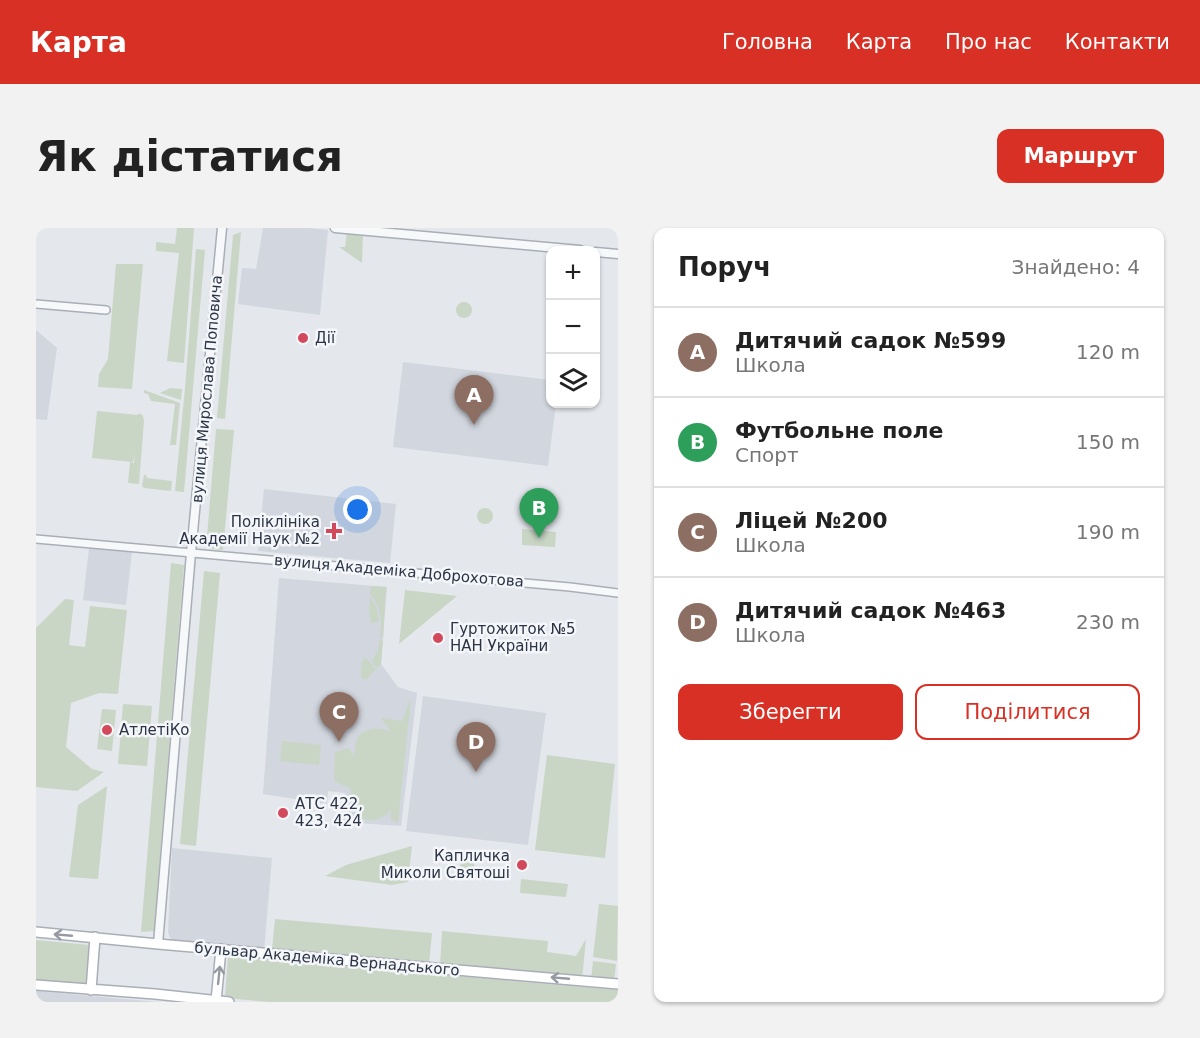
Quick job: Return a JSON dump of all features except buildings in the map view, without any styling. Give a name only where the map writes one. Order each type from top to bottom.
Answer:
[{"type":"main road","name":"бульвар Академіка Вернадського","points":[[36,932],[618,984]]},
{"type":"main road","points":[[92,990],[95,938]]},
{"type":"main road","points":[[216,1001],[221,949]]},
{"type":"main road","points":[[36,985],[230,1002]]},
{"type":"street","name":"вулиця Мирослава Поповича","points":[[158,944],[191,553],[222,228]]},
{"type":"street","points":[[335,228],[546,247]]},
{"type":"street","points":[[600,252],[618,254]]},
{"type":"street","points":[[36,304],[106,310]]},
{"type":"street","name":"вулиця Академіка Доброхотова","points":[[36,539],[618,593]]},
{"type":"shaded area","points":[[263,228],[328,230],[320,315],[238,304],[242,268],[256,269]]},
{"type":"shaded area","points":[[36,330],[57,348],[47,420],[36,419]]},
{"type":"shaded area","points":[[403,362],[546,380],[546,408],[555,408],[548,466],[393,447]]},
{"type":"shaded area","points":[[264,489],[396,504],[390,563],[258,551]]},
{"type":"shaded area","points":[[89,548],[132,552],[126,605],[83,600]]},
{"type":"shaded area","points":[[279,578],[387,587],[381,664],[398,687],[417,693],[401,826],[343,822],[345,793],[328,791],[327,804],[263,794]]},
{"type":"shaded area","points":[[423,696],[546,713],[528,845],[406,831]]},
{"type":"shaded area","points":[[172,848],[272,858],[264,951],[175,941],[170,938],[168,932]]},
{"type":"shaded area","points":[[36,991],[158,1002],[36,1002]]},
{"type":"green space","points":[[177,228],[194,228],[184,363],[167,361],[179,253],[156,251],[156,242],[175,244]]},
{"type":"green space","points":[[241,232],[225,419],[217,418],[233,235]]},
{"type":"green space","points":[[347,232],[361,233],[363,236],[362,263],[339,247],[345,247]]},
{"type":"green space","points":[[196,249],[205,250],[184,492],[175,491]]},
{"type":"green space","points":[[116,264],[143,264],[132,389],[98,387],[99,374],[108,359]]},
{"type":"green space","points":[[464,302],[470,304],[472,310],[470,316],[464,318],[458,316],[456,310],[458,304]]},
{"type":"green space","points":[[170,388],[182,389],[181,400],[160,393]]},
{"type":"green space","points":[[144,390],[180,403],[176,445],[170,445],[175,404],[151,401]]},
{"type":"green space","points":[[97,411],[138,415],[139,413],[143,416],[139,484],[128,483],[130,462],[134,463],[135,453],[133,462],[92,458]]},
{"type":"green space","points":[[216,429],[234,430],[223,550],[206,548]]},
{"type":"green space","points":[[144,475],[147,478],[172,481],[171,491],[144,488],[142,486]]},
{"type":"green space","points":[[485,508],[491,510],[493,516],[491,522],[485,524],[479,522],[477,516],[479,510]]},
{"type":"green space","points":[[522,529],[556,532],[555,547],[522,545]]},
{"type":"green space","points":[[171,563],[184,565],[154,931],[141,932]]},
{"type":"green space","points":[[204,571],[220,573],[196,846],[180,844]]},
{"type":"green space","points":[[371,586],[386,587],[383,638],[380,637],[379,609],[370,594]]},
{"type":"green space","points":[[405,590],[457,596],[399,644]]},
{"type":"green space","points":[[370,597],[376,606],[379,622],[371,623]]},
{"type":"green space","points":[[65,599],[74,600],[69,645],[85,647],[90,606],[127,610],[118,694],[99,693],[71,703],[66,747],[92,769],[104,772],[77,791],[36,787],[36,628]]},
{"type":"green space","points":[[380,640],[383,641],[381,664],[377,668],[372,661]]},
{"type":"green space","points":[[365,657],[376,669],[366,680],[362,678],[361,673]]},
{"type":"green space","points":[[411,698],[398,823],[391,820],[391,810],[377,819],[366,820],[361,818],[352,807],[351,789],[334,781],[335,752],[349,748],[354,757],[356,741],[362,733],[372,729],[391,732],[381,718],[402,721]]},
{"type":"green space","points":[[123,704],[152,706],[147,766],[118,764]]},
{"type":"green space","name":"АтлетіКо","points":[[102,709],[116,710],[112,751],[97,749]]},
{"type":"green space","points":[[282,741],[321,745],[319,765],[280,761]]},
{"type":"green space","points":[[547,755],[615,764],[605,858],[535,850]]},
{"type":"green space","points":[[107,786],[98,879],[69,877],[78,805]]},
{"type":"green space","points":[[412,846],[408,882],[392,885],[325,876],[346,865]]},
{"type":"green space","points":[[462,852],[475,853],[474,870],[460,869]]},
{"type":"green space","points":[[521,879],[568,884],[566,897],[520,893]]},
{"type":"green space","points":[[599,904],[618,906],[617,961],[593,957]]},
{"type":"green space","points":[[275,919],[432,933],[429,965],[272,950]]},
{"type":"green space","points":[[442,931],[548,941],[547,952],[576,956],[586,939],[582,980],[440,967]]},
{"type":"green space","points":[[36,940],[89,945],[86,985],[36,981]]},
{"type":"green space","points":[[228,956],[618,990],[618,1002],[269,1002],[225,998]]},
{"type":"green space","points":[[593,961],[616,964],[614,982],[591,980]]},
{"type":"place","name":"Дії","points":[[303,338]]},
{"type":"place","name":"Дитячий садок №599","points":[[474,425]]},
{"type":"place","name":"Поліклініка Академії Наук №2","points":[[334,531]]},
{"type":"place","name":"Футбольне поле","points":[[539,538]]},
{"type":"place","name":"Гуртожиток №5 НАН України","points":[[438,638]]},
{"type":"place","name":"АтлетіКо","points":[[107,730]]},
{"type":"place","name":"Ліцей №200","points":[[339,742]]},
{"type":"place","name":"Дитячий садок №463","points":[[476,772]]},
{"type":"place","name":"АТС 422, 423, 424","points":[[283,813]]},
{"type":"place","name":"Капличка Миколи Святоші","points":[[522,865]]}]
